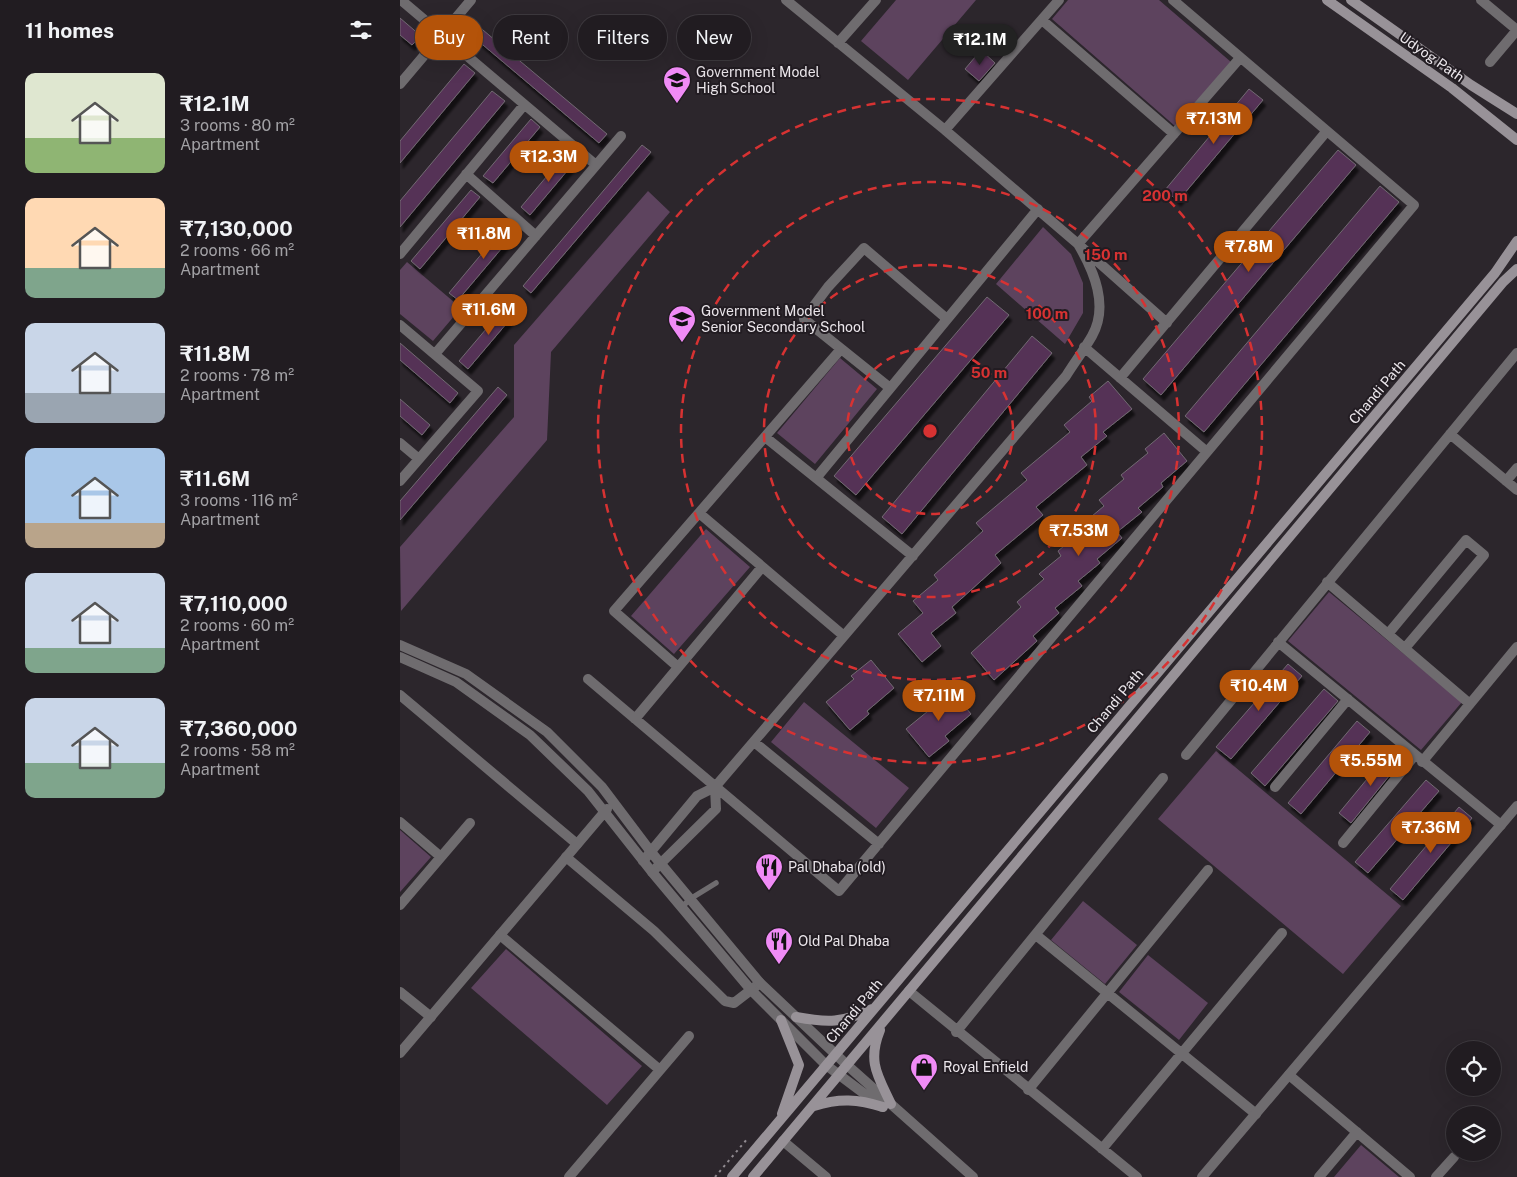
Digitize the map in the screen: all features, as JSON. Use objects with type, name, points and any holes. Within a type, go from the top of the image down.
[{"type":"main road","name":"Udyog Path","points":[[1327,0],[1452,88],[1517,140]]},
{"type":"main road","name":"Udyog Path","points":[[1351,0],[1471,85],[1517,114]]},
{"type":"main road","name":"Chandi Path","points":[[732,1177],[1495,273],[1517,241]]},
{"type":"main road","name":"Chandi Path","points":[[753,1177],[1490,297],[1517,269]]},
{"type":"main road","points":[[796,1017],[836,1022],[853,1018],[875,1007]]},
{"type":"main road","points":[[780,1120],[799,1065],[781,1020]]},
{"type":"main road","points":[[813,1106],[829,1101],[851,1099],[887,1106],[873,1061],[874,1046],[883,1022]]},
{"type":"street","points":[[401,0],[418,15]]},
{"type":"street","points":[[458,15],[471,0]]},
{"type":"street","points":[[786,0],[945,130],[1167,323]]},
{"type":"street","points":[[838,43],[876,0]]},
{"type":"street","points":[[945,130],[1059,0]]},
{"type":"street","points":[[588,679],[839,891],[1414,205],[1173,0]]},
{"type":"street","points":[[1482,0],[1517,30],[1490,62]]},
{"type":"street","points":[[1042,20],[1174,134]]},
{"type":"street","points":[[1078,244],[1240,58]]},
{"type":"street","points":[[400,84],[420,60]]},
{"type":"street","points":[[470,60],[596,165]]},
{"type":"street","points":[[400,254],[524,105]]},
{"type":"street","points":[[1120,378],[1326,132]]},
{"type":"street","points":[[435,354],[621,136]]},
{"type":"street","points":[[466,174],[536,236]]},
{"type":"street","points":[[817,477],[1038,209]]},
{"type":"street","points":[[643,861],[697,796],[716,787],[1066,376],[1093,335],[1099,300],[1090,264],[1078,244]]},
{"type":"street","points":[[890,388],[804,319],[828,288],[864,248],[947,319]]},
{"type":"street","points":[[400,325],[478,391],[400,481]]},
{"type":"street","points":[[1084,347],[1207,452]]},
{"type":"street","points":[[678,667],[614,611],[841,349]]},
{"type":"street","points":[[1186,755],[1517,353]]},
{"type":"street","points":[[1450,434],[1517,490]]},
{"type":"street","points":[[765,437],[913,556]]},
{"type":"street","points":[[400,443],[419,459]]},
{"type":"street","points":[[1506,481],[1517,468]]},
{"type":"street","points":[[699,513],[844,636]]},
{"type":"street","points":[[1388,634],[1466,540],[1484,555],[1406,648]]},
{"type":"street","points":[[635,719],[762,567]]},
{"type":"street","points":[[1327,582],[1470,704]]},
{"type":"street","points":[[1278,642],[1501,825]]},
{"type":"street","points":[[400,645],[466,674],[546,732],[602,787],[651,852],[760,983],[836,1054],[887,1106]]},
{"type":"street","points":[[1343,843],[1470,704],[1517,647]]},
{"type":"street","points":[[400,657],[456,682],[530,735],[588,791],[652,872],[751,990],[826,1065],[887,1106],[973,1177]]},
{"type":"street","points":[[400,695],[577,844]]},
{"type":"street","points":[[1275,788],[1348,699]]},
{"type":"street","points":[[754,742],[879,844]]},
{"type":"street","points":[[956,1032],[1163,778]]},
{"type":"street","points":[[652,872],[716,808],[716,787]]},
{"type":"street","points":[[400,1053],[613,802]]},
{"type":"street","points":[[1202,1177],[1517,806]]},
{"type":"street","points":[[400,822],[441,857]]},
{"type":"street","points":[[400,905],[470,823]]},
{"type":"street","points":[[566,857],[640,919],[725,1001],[734,1003],[760,983]]},
{"type":"street","points":[[1028,1090],[1208,870]]},
{"type":"street","points":[[1102,1149],[1282,933]]},
{"type":"street","points":[[500,935],[660,1070]]},
{"type":"street","points":[[1036,935],[1256,1114]]},
{"type":"street","points":[[909,991],[956,1032],[1137,1177]]},
{"type":"street","points":[[400,992],[431,1017]]},
{"type":"street","points":[[569,1177],[689,1036]]},
{"type":"street","points":[[1289,1075],[1410,1177]]},
{"type":"street","points":[[1319,1177],[1357,1132]]},
{"type":"street","points":[[784,1141],[826,1177]]},
{"type":"street","points":[[1436,1177],[1450,1161]]},
{"type":"lane","points":[[682,907],[690,899],[716,883]]},
{"type":"path","points":[[715,1177],[748,1138]]},
{"type":"shaded area","points":[[896,0],[976,0],[908,80],[861,41]]},
{"type":"shaded area","points":[[1068,0],[1159,0],[1231,62],[1175,126],[1052,19]]},
{"type":"shaded area","points":[[648,191],[670,212],[551,352],[547,440],[401,611],[400,547],[514,417],[514,345]]},
{"type":"shaded area","points":[[1043,227],[1071,254],[1083,283],[1083,313],[1065,344],[996,284]]},
{"type":"shaded area","points":[[407,262],[461,308],[433,341],[400,314],[400,270]]},
{"type":"shaded area","points":[[840,358],[877,389],[815,464],[777,433]]},
{"type":"shaded area","points":[[706,529],[750,567],[674,654],[631,616]]},
{"type":"shaded area","points":[[1329,592],[1462,702],[1421,750],[1288,641]]},
{"type":"shaded area","points":[[804,702],[909,788],[876,828],[771,742]]},
{"type":"shaded area","points":[[1216,751],[1401,906],[1343,974],[1158,819]]},
{"type":"shaded area","points":[[400,830],[431,857],[400,892]]},
{"type":"shaded area","points":[[1083,901],[1137,945],[1105,984],[1051,940]]},
{"type":"shaded area","points":[[506,949],[642,1066],[607,1105],[471,988]]},
{"type":"shaded area","points":[[1148,955],[1208,1003],[1179,1040],[1119,992]]},
{"type":"shaded area","points":[[1361,1145],[1399,1177],[1334,1177]]},
{"type":"building","points":[[400,18],[415,31],[415,42],[412,45],[400,35]]},
{"type":"building","points":[[483,30],[493,38],[493,53],[483,45]]},
{"type":"building","points":[[981,50],[995,63],[979,81],[965,69]]},
{"type":"building","points":[[501,60],[519,60],[607,134],[599,143]]},
{"type":"building","points":[[464,64],[475,73],[400,163],[400,141]]},
{"type":"building","points":[[1249,89],[1263,100],[1178,201],[1165,190]]},
{"type":"building","points":[[492,91],[505,101],[400,227],[400,201]]},
{"type":"building","points":[[531,119],[540,127],[493,183],[483,176]]},
{"type":"building","points":[[642,145],[651,152],[531,293],[523,286]]},
{"type":"building","points":[[1338,150],[1356,165],[1161,395],[1143,379]]},
{"type":"building","points":[[568,151],[578,158],[530,215],[521,207]]},
{"type":"building","points":[[1380,186],[1399,202],[1204,432],[1185,416]]},
{"type":"building","points":[[471,190],[480,197],[420,269],[411,261]]},
{"type":"building","points":[[509,221],[518,229],[458,300],[449,293]]},
{"type":"building","points":[[987,297],[1009,315],[856,495],[834,476]]},
{"type":"building","points":[[509,302],[518,310],[468,369],[459,361]]},
{"type":"building","points":[[1032,336],[1052,353],[902,534],[882,517]]},
{"type":"building","points":[[400,343],[458,393],[450,403],[400,360]]},
{"type":"building","points":[[1108,381],[1132,409],[1103,432],[1107,436],[1081,457],[1087,465],[1036,507],[1043,515],[995,555],[1001,563],[952,607],[956,613],[931,633],[941,646],[922,662],[898,634],[923,613],[913,601],[938,580],[934,575],[983,531],[976,523],[1027,480],[1021,473],[1070,432],[1064,425],[1092,401],[1089,397]]},
{"type":"building","points":[[498,387],[507,395],[400,520],[400,501]]},
{"type":"building","points":[[400,399],[430,425],[422,435],[400,416]]},
{"type":"building","points":[[1164,433],[1187,461],[1161,483],[1163,487],[1138,508],[1142,512],[1117,532],[1122,538],[1097,559],[1100,563],[1078,581],[1082,586],[1055,608],[1059,613],[1033,636],[1037,641],[994,680],[971,653],[1021,607],[1017,602],[1044,579],[1039,574],[1061,556],[1058,551],[1082,531],[1079,527],[1104,506],[1099,500],[1124,479],[1121,475],[1148,453],[1145,449]]},
{"type":"building","points":[[871,660],[894,688],[867,711],[869,714],[850,730],[826,702],[854,679],[851,676]]},
{"type":"building","points":[[1288,664],[1302,676],[1231,759],[1216,747]]},
{"type":"building","points":[[948,686],[971,714],[945,736],[949,741],[929,757],[906,729],[933,707],[929,702]]},
{"type":"building","points":[[1324,689],[1338,701],[1265,786],[1251,773]]},
{"type":"building","points":[[1357,721],[1370,732],[1301,814],[1288,803]]},
{"type":"building","points":[[1391,750],[1402,760],[1351,823],[1339,813]]},
{"type":"building","points":[[1426,780],[1439,791],[1368,873],[1355,862]]},
{"type":"building","points":[[1459,807],[1472,818],[1403,900],[1390,889]]},
{"type":"place","name":"Government Model High School","points":[[677,104]]},
{"type":"place","name":"Government Model Senior Secondary School","points":[[682,343]]},
{"type":"place","name":"Pal Dhaba (old)","points":[[769,891]]},
{"type":"place","name":"Old Pal Dhaba","points":[[779,965]]},
{"type":"place","name":"Royal Enfield","points":[[924,1091]]}]
